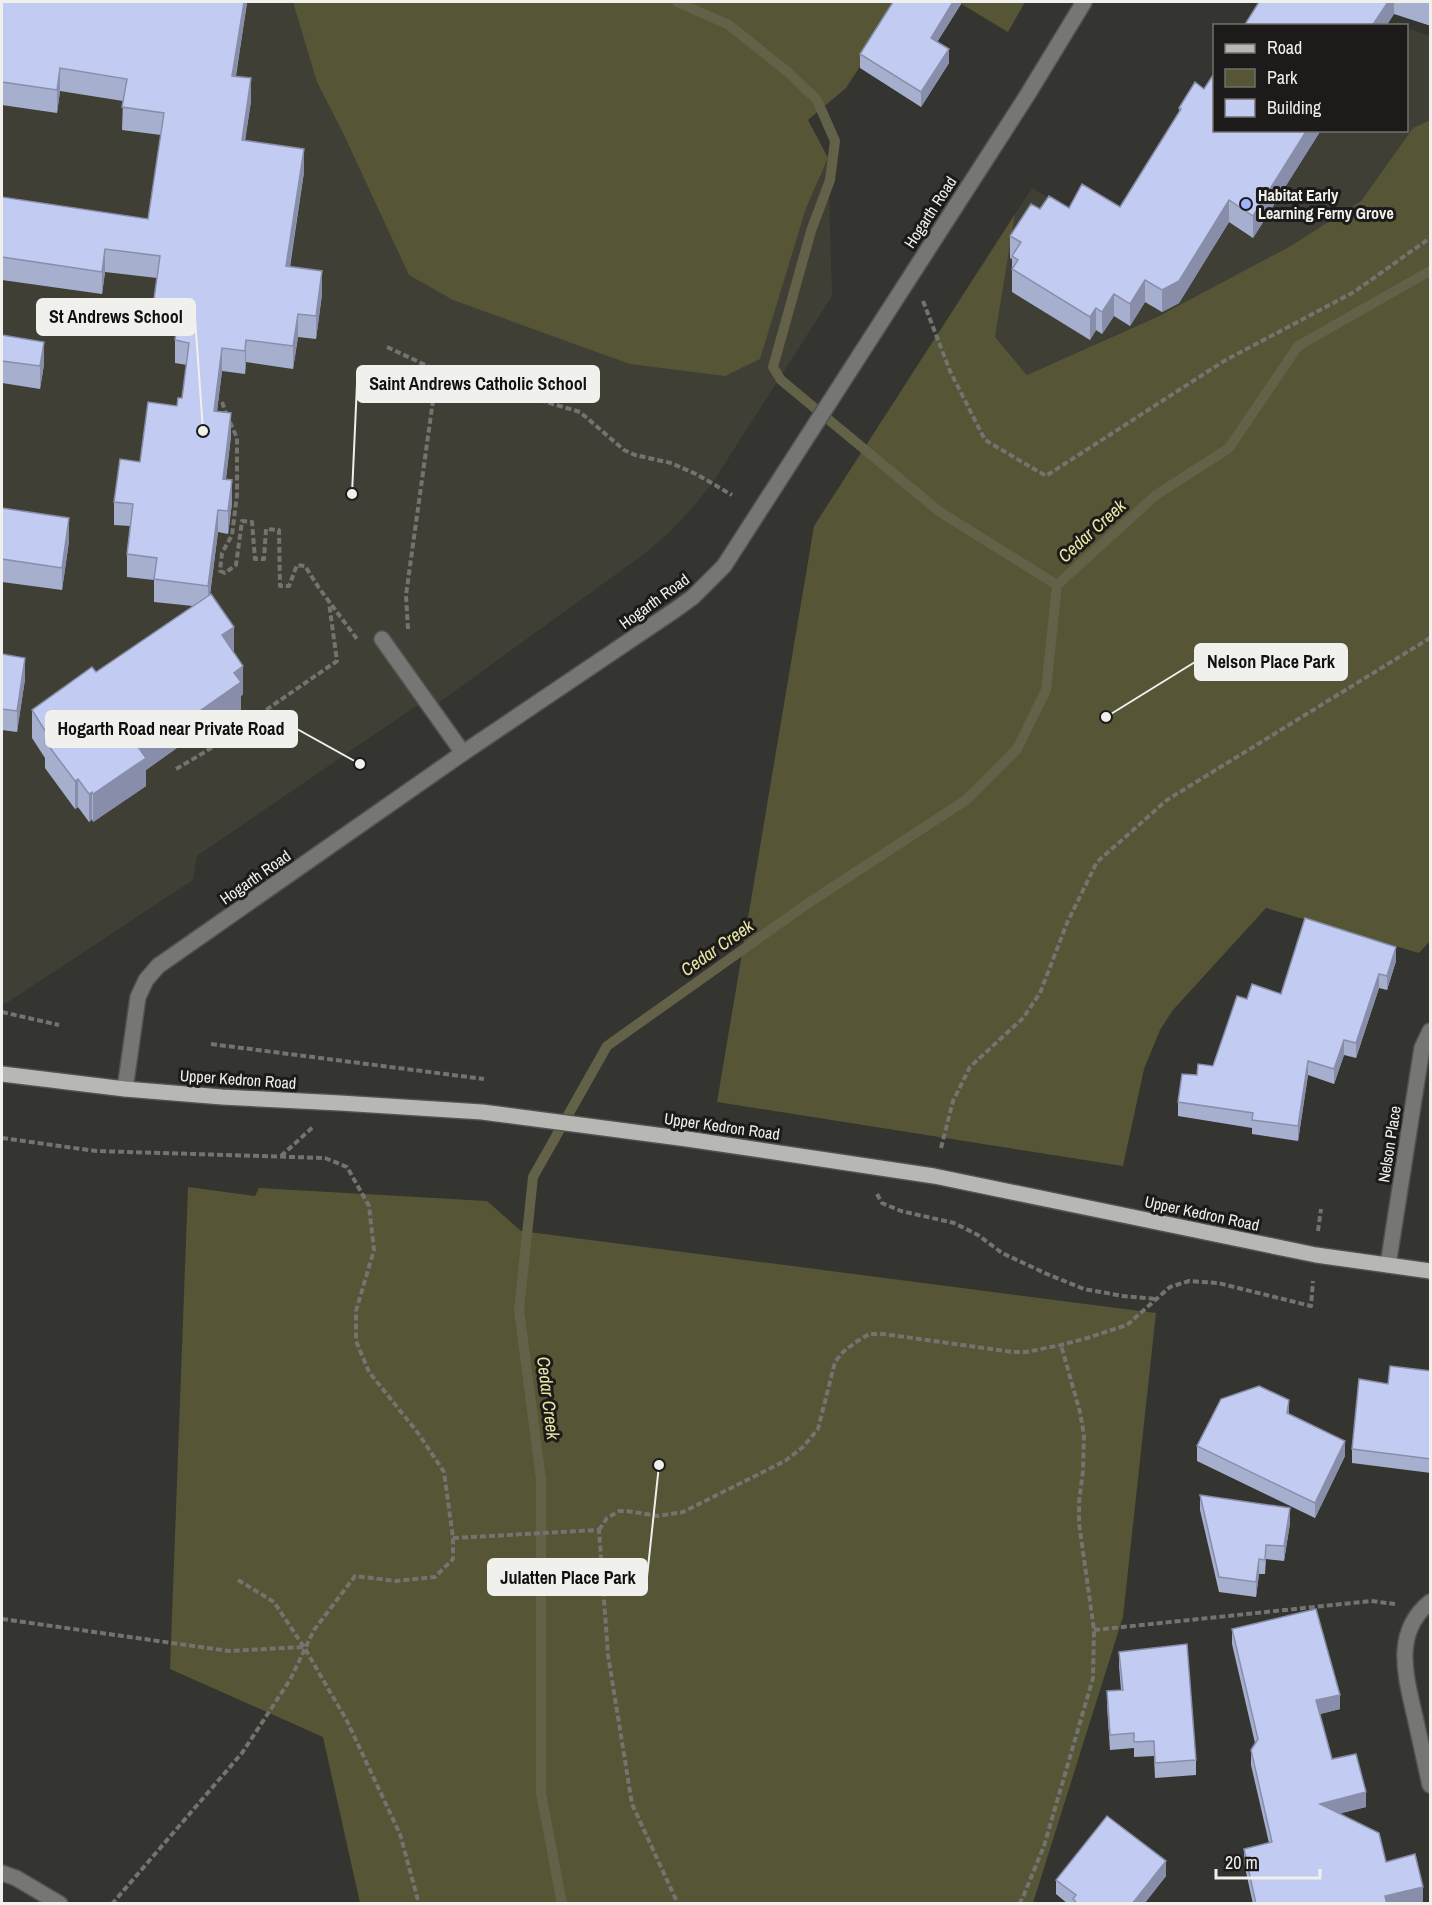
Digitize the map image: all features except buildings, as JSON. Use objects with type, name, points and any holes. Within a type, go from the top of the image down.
[{"type":"main road","name":"Upper Kedron Road","points":[[2,1074],[125,1089],[222,1097],[482,1112],[687,1139],[934,1176],[1316,1255],[1431,1270]]},
{"type":"street","name":"Hogarth Road","points":[[125,1089],[138,997],[146,980],[158,966],[463,753],[693,597],[724,566],[1028,94],[1084,2]]},
{"type":"street","points":[[381,639],[463,753]]},
{"type":"street","name":"Nelson Place","points":[[1388,1265],[1422,1048],[1431,1031]]},
{"type":"street","points":[[1427,1605],[1412,1625],[1405,1644],[1404,1669],[1431,1785]]},
{"type":"street","points":[[2,1873],[16,1878],[60,1904]]},
{"type":"path","points":[[912,273],[950,371],[985,440],[1046,476],[1224,361],[1354,292],[1431,238]]},
{"type":"path","points":[[387,347],[419,363],[580,412],[624,450],[635,455],[671,463],[696,474],[732,495]]},
{"type":"path","points":[[409,634],[405,595],[434,393],[429,374],[419,363]]},
{"type":"path","points":[[222,402],[237,438],[237,495],[232,535],[222,553],[220,572],[225,573],[236,565],[242,521],[252,522],[255,559],[264,559],[266,528],[279,530],[280,586],[289,586],[297,565],[305,566],[363,649]]},
{"type":"path","points":[[176,769],[205,752],[337,661],[329,602]]},
{"type":"path","points":[[941,1148],[953,1101],[970,1066],[1023,1018],[1040,993],[1066,923],[1097,862],[1167,800],[1431,638]]},
{"type":"path","points":[[2,1012],[59,1025]]},
{"type":"path","points":[[211,1044],[484,1078]]},
{"type":"path","points":[[280,1157],[340,1103]]},
{"type":"path","points":[[2,1138],[96,1151],[325,1158],[347,1167],[369,1206],[374,1250],[356,1311],[356,1341],[369,1372],[418,1433],[444,1472],[453,1538],[453,1559],[435,1577],[396,1581],[356,1576],[314,1630],[290,1680],[242,1753],[112,1904]]},
{"type":"path","points":[[862,1165],[882,1203],[901,1211],[954,1223],[978,1235],[1002,1253],[1084,1289],[1156,1299]]},
{"type":"path","points":[[678,1904],[632,1804],[608,1655],[599,1530],[607,1518],[618,1511],[658,1516],[683,1512],[785,1461],[803,1447],[818,1430],[835,1362],[843,1352],[869,1334],[1026,1352],[1088,1338],[1127,1325],[1170,1287],[1189,1281],[1218,1284],[1311,1306],[1321,1209]]},
{"type":"path","points":[[1019,1904],[1044,1846],[1093,1678],[1094,1630],[1079,1523],[1084,1435],[1080,1412],[1061,1345]]},
{"type":"path","points":[[453,1538],[599,1530]]},
{"type":"path","points":[[238,1580],[274,1602],[304,1647],[347,1721],[400,1834],[419,1904]]},
{"type":"path","points":[[1094,1630],[1371,1600],[1427,1605]]},
{"type":"path","points":[[2,1619],[229,1651],[304,1647]]},
{"type":"shaded area","points":[[2,2],[594,2],[808,120],[828,158],[832,296],[713,482],[670,532],[644,554],[426,712],[419,704],[197,856],[193,880],[5,1004],[2,1004]]},
{"type":"shaded area","name":"Habitat Early Learning Ferny Grove","points":[[1408,28],[1430,36],[1430,120],[1413,128],[1361,201],[1289,247],[1193,300],[1027,375],[995,337],[1015,214],[1032,188],[1097,227],[1213,131],[1408,132]]},
{"type":"green space","points":[[293,2],[902,2],[846,88],[808,120],[828,158],[806,208],[760,359],[725,376],[630,364],[453,300],[409,275],[317,82]]},
{"type":"green space","points":[[958,2],[1025,2],[1008,32]]},
{"type":"green space","points":[[1430,120],[1430,941],[1419,953],[1266,908],[1173,1010],[1160,1030],[1144,1069],[1123,1166],[717,1102],[814,526],[1015,214],[995,337],[1027,375],[1161,315],[1289,247],[1361,201],[1413,128]]},
{"type":"green space","points":[[188,1187],[255,1196],[259,1188],[487,1201],[521,1231],[1156,1313],[1123,1617],[1033,1903],[360,1903],[323,1737],[170,1669]]},
{"type":"waterway","points":[[677,2],[729,25],[789,73],[817,100],[835,141],[830,180],[811,231],[773,367],[781,380],[940,512],[1057,585]]},
{"type":"waterway","name":"Cedar Creek","points":[[562,1904],[541,1793],[541,1479],[519,1310],[533,1177],[607,1046],[807,904],[966,800],[1017,749],[1046,690],[1057,585],[1156,495],[1229,448],[1298,346],[1430,271]]},
{"type":"place","name":"Habitat Early Learning Ferny Grove","points":[[1246,204]]},
{"type":"place","name":"St Andrews School","points":[[203,431]]},
{"type":"place","name":"Saint Andrews Catholic School","points":[[352,494]]},
{"type":"place","name":"Nelson Place Park","points":[[1106,717]]},
{"type":"place","name":"Hogarth Road near Private Road","points":[[360,764]]},
{"type":"place","name":"Julatten Place Park","points":[[659,1465]]}]
